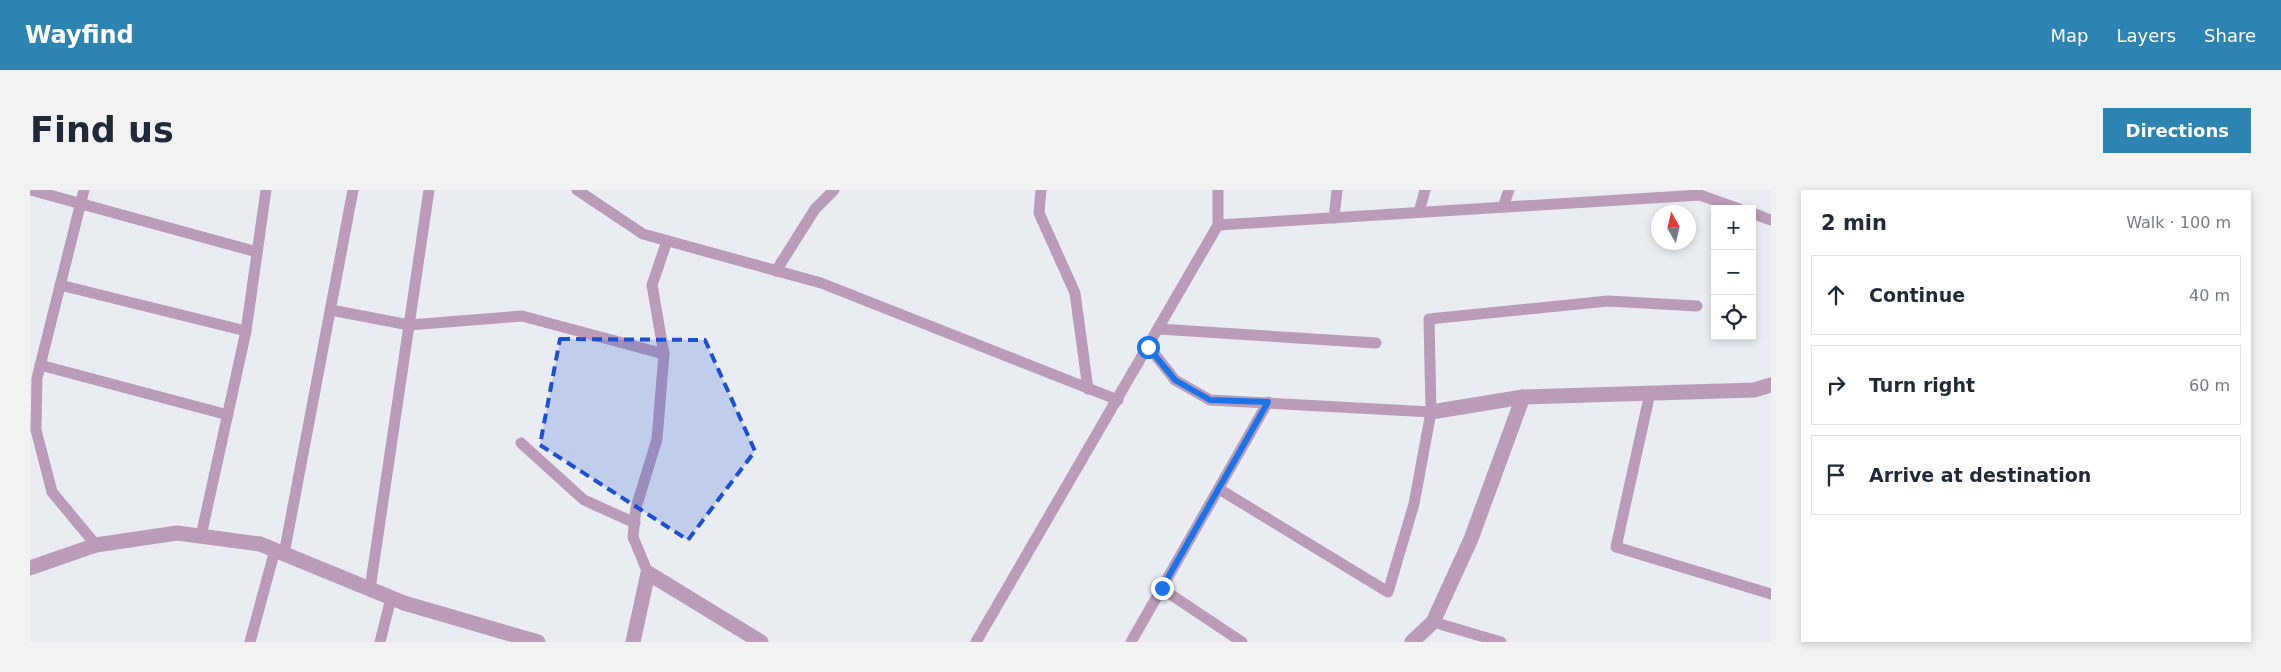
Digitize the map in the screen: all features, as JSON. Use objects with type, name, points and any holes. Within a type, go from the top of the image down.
[{"type":"street","points":[[1431,412],[1524,397],[1754,390],[1771,385]]},
{"type":"street","points":[[1412,642],[1433,622],[1471,539],[1524,397]]},
{"type":"street","points":[[30,568],[96,545],[177,533],[260,544],[391,598],[538,642]]},
{"type":"street","points":[[633,642],[648,573],[761,642]]},
{"type":"lane","points":[[31,190],[257,252]]},
{"type":"lane","points":[[84,190],[37,378],[33,427],[52,492],[96,545]]},
{"type":"lane","points":[[201,536],[246,331],[266,190]]},
{"type":"lane","points":[[250,642],[280,552],[331,310],[353,190]]},
{"type":"lane","points":[[370,589],[429,190]]},
{"type":"lane","points":[[576,190],[643,234],[820,283],[1118,400]]},
{"type":"lane","points":[[776,271],[815,209],[834,190]]},
{"type":"lane","points":[[1041,190],[1038,213],[1075,293],[1088,389]]},
{"type":"lane","points":[[976,642],[1218,225],[1218,190]]},
{"type":"lane","points":[[1334,218],[1337,190]]},
{"type":"lane","points":[[1419,212],[1425,190]]},
{"type":"lane","points":[[1503,207],[1509,190]]},
{"type":"lane","points":[[1218,225],[1503,207],[1604,195],[1715,195],[1732,205]]},
{"type":"lane","points":[[1756,214],[1771,220]]},
{"type":"lane","points":[[648,573],[634,537],[634,522],[636,508],[657,439],[664,354],[652,285],[667,241]]},
{"type":"lane","points":[[60,285],[246,331]]},
{"type":"lane","points":[[1219,489],[1388,592],[1414,504],[1431,412],[1429,319],[1608,300],[1697,306]]},
{"type":"lane","points":[[331,310],[408,325],[522,316],[664,354]]},
{"type":"lane","points":[[1159,329],[1376,343]]},
{"type":"lane","points":[[1148,347],[1175,380],[1210,400],[1431,412]]},
{"type":"lane","points":[[40,365],[228,415]]},
{"type":"lane","points":[[1650,393],[1616,546],[1771,594]]},
{"type":"lane","points":[[1131,642],[1268,402]]},
{"type":"lane","points":[[521,443],[584,500],[634,522]]},
{"type":"lane","points":[[1162,588],[1242,642]]},
{"type":"lane","points":[[380,642],[391,598]]},
{"type":"lane","points":[[1433,622],[1501,642]]},
{"type":"highlighted area","points":[[560,339],[705,340],[755,451],[688,540],[540,445]]},
{"type":"route","points":[[1148,347],[1175,380],[1210,400],[1268,402],[1162,588]]}]
